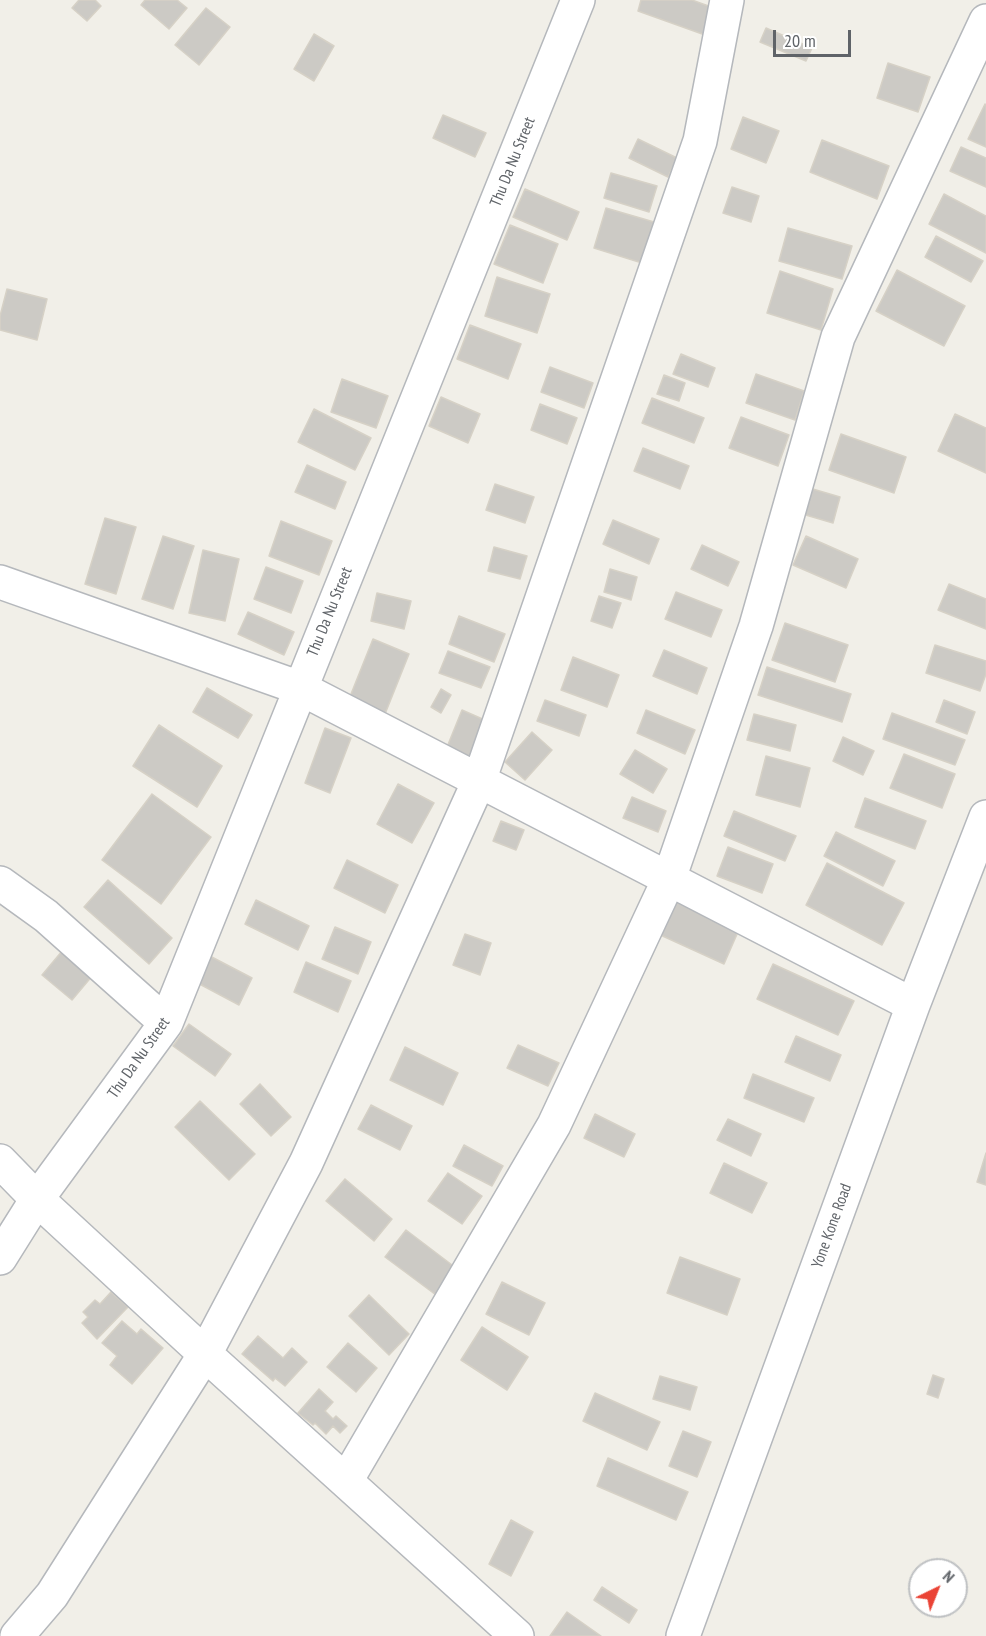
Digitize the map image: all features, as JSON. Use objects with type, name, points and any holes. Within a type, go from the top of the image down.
[{"type":"street","name":"Thu Da Nu Street","points":[[0,1258],[37,1199],[166,1023],[578,0]]},
{"type":"street","points":[[17,1636],[52,1595],[205,1354],[306,1163],[479,781],[700,141],[727,0]]},
{"type":"street","points":[[346,1481],[554,1125],[669,879],[756,626],[838,337],[986,21]]},
{"type":"street","points":[[0,582],[300,688],[913,1005]]},
{"type":"street","name":"Yone Kone Road","points":[[683,1636],[913,1005],[986,817]]},
{"type":"street","points":[[0,883],[46,916],[166,1023]]},
{"type":"street","points":[[0,1161],[37,1199],[205,1354],[517,1636]]},
{"type":"building","points":[[79,0],[95,0],[101,6],[87,21],[72,8]]},
{"type":"building","points":[[145,0],[177,0],[187,8],[169,29],[141,5]]},
{"type":"building","points":[[641,0],[692,0],[714,8],[705,35],[638,11]]},
{"type":"building","points":[[206,8],[230,27],[199,65],[175,45]]},
{"type":"building","points":[[766,28],[812,48],[806,61],[760,42]]},
{"type":"building","points":[[314,34],[334,46],[314,81],[294,69]]},
{"type":"building","points":[[888,63],[930,77],[918,112],[877,98]]},
{"type":"building","points":[[986,105],[986,147],[968,139]]},
{"type":"building","points":[[443,115],[486,133],[475,157],[433,138]]},
{"type":"building","points":[[743,117],[779,131],[766,163],[731,149]]},
{"type":"building","points":[[638,139],[677,158],[668,177],[629,158]]},
{"type":"building","points":[[822,140],[889,166],[877,199],[810,172]]},
{"type":"building","points":[[961,147],[986,158],[986,187],[950,171]]},
{"type":"building","points":[[611,173],[657,186],[649,212],[604,198]]},
{"type":"building","points":[[732,187],[759,196],[751,222],[723,213]]},
{"type":"building","points":[[525,189],[579,212],[567,240],[513,217]]},
{"type":"building","points":[[944,194],[986,216],[986,253],[929,224]]},
{"type":"building","points":[[606,208],[654,222],[642,263],[594,248]]},
{"type":"building","points":[[510,225],[558,244],[543,283],[494,264]]},
{"type":"building","points":[[788,228],[852,246],[842,279],[779,261]]},
{"type":"building","points":[[936,236],[983,261],[971,282],[925,257]]},
{"type":"building","points":[[897,270],[965,306],[944,346],[876,311]]},
{"type":"building","points":[[780,271],[833,289],[821,330],[767,313]]},
{"type":"building","points":[[497,277],[550,294],[537,333],[485,316]]},
{"type":"building","points":[[7,289],[47,299],[37,340],[0,330],[0,316]]},
{"type":"building","points":[[470,325],[521,344],[508,379],[457,359]]},
{"type":"building","points":[[681,354],[715,368],[708,387],[673,374]]},
{"type":"building","points":[[550,367],[593,383],[584,408],[541,392]]},
{"type":"building","points":[[756,374],[804,391],[795,420],[746,403]]},
{"type":"building","points":[[664,375],[685,383],[679,401],[657,394]]},
{"type":"building","points":[[342,379],[388,396],[376,428],[331,412]]},
{"type":"building","points":[[441,397],[480,414],[468,443],[429,426]]},
{"type":"building","points":[[652,398],[704,418],[694,443],[642,423]]},
{"type":"building","points":[[540,404],[577,418],[567,444],[531,430]]},
{"type":"building","points":[[314,409],[371,438],[355,470],[298,442]]},
{"type":"building","points":[[955,414],[986,428],[986,473],[938,451]]},
{"type":"building","points":[[741,417],[789,435],[778,466],[729,448]]},
{"type":"building","points":[[841,434],[906,457],[894,493],[829,470]]},
{"type":"building","points":[[643,448],[689,466],[680,489],[634,471]]},
{"type":"building","points":[[307,465],[346,482],[335,509],[295,492]]},
{"type":"building","points":[[495,484],[534,497],[525,523],[486,510]]},
{"type":"building","points":[[806,487],[840,497],[833,523],[799,513]]},
{"type":"building","points":[[105,518],[136,527],[116,594],[85,584]]},
{"type":"building","points":[[613,520],[659,539],[649,564],[603,544]]},
{"type":"building","points":[[281,521],[332,541],[319,575],[269,556]]},
{"type":"building","points":[[163,536],[194,546],[173,609],[142,599]]},
{"type":"building","points":[[806,536],[858,559],[846,588],[793,565]]},
{"type":"building","points":[[702,545],[739,562],[728,586],[691,569]]},
{"type":"building","points":[[494,547],[527,556],[520,579],[488,571]]},
{"type":"building","points":[[203,550],[239,559],[225,621],[189,613]]},
{"type":"building","points":[[266,567],[303,581],[291,613],[254,599]]},
{"type":"building","points":[[610,569],[637,577],[631,600],[604,592]]},
{"type":"building","points":[[949,584],[986,599],[986,629],[938,610]]},
{"type":"building","points":[[676,592],[722,610],[711,637],[665,619]]},
{"type":"building","points":[[377,593],[411,601],[404,629],[371,621]]},
{"type":"building","points":[[599,596],[621,603],[612,628],[591,621]]},
{"type":"building","points":[[248,612],[294,632],[284,655],[238,634]]},
{"type":"building","points":[[459,616],[505,634],[494,662],[449,644]]},
{"type":"building","points":[[785,623],[848,645],[835,682],[772,660]]},
{"type":"building","points":[[373,639],[409,654],[385,714],[349,699]]},
{"type":"building","points":[[935,645],[986,661],[986,674],[980,691],[926,673]]},
{"type":"building","points":[[664,650],[707,668],[697,694],[653,676]]},
{"type":"building","points":[[448,651],[490,667],[481,688],[439,673]]},
{"type":"building","points":[[573,657],[619,675],[607,707],[561,690]]},
{"type":"building","points":[[767,667],[851,694],[842,722],[758,695]]},
{"type":"building","points":[[207,688],[252,715],[238,738],[193,712]]},
{"type":"building","points":[[441,689],[451,695],[441,713],[431,707]]},
{"type":"building","points":[[545,700],[586,715],[579,736],[537,721]]},
{"type":"building","points":[[944,700],[975,712],[967,734],[936,722]]},
{"type":"building","points":[[462,710],[487,721],[471,758],[447,747]]},
{"type":"building","points":[[646,710],[695,730],[685,754],[637,733]]},
{"type":"building","points":[[892,713],[965,740],[955,765],[883,739]]},
{"type":"building","points":[[754,714],[796,725],[790,751],[747,740]]},
{"type":"building","points":[[159,725],[222,766],[197,807],[133,766]]},
{"type":"building","points":[[325,728],[351,738],[330,793],[305,783]]},
{"type":"building","points":[[532,732],[552,750],[525,780],[505,762]]},
{"type":"building","points":[[843,737],[874,751],[863,775],[833,761]]},
{"type":"building","points":[[635,750],[667,769],[653,793],[620,774]]},
{"type":"building","points":[[904,754],[955,774],[942,808],[890,788]]},
{"type":"building","points":[[766,756],[810,768],[800,807],[756,795]]},
{"type":"building","points":[[398,784],[434,803],[412,843],[377,824]]},
{"type":"building","points":[[152,794],[211,837],[161,904],[102,860]]},
{"type":"building","points":[[632,797],[666,811],[658,832],[623,818]]},
{"type":"building","points":[[865,798],[926,821],[915,849],[855,827]]},
{"type":"building","points":[[734,811],[796,836],[785,861],[724,836]]},
{"type":"building","points":[[501,821],[524,830],[516,850],[493,841]]},
{"type":"building","points":[[836,832],[895,861],[883,886],[824,856]]},
{"type":"building","points":[[728,847],[773,864],[762,893],[717,876]]},
{"type":"building","points":[[347,860],[398,885],[385,913],[334,888]]},
{"type":"building","points":[[827,863],[904,903],[882,945],[806,905]]},
{"type":"building","points":[[108,880],[172,938],[149,964],[84,907]]},
{"type":"building","points":[[673,895],[741,925],[724,964],[656,933]]},
{"type":"building","points":[[256,900],[309,926],[298,950],[245,924]]},
{"type":"building","points":[[335,927],[371,942],[358,974],[322,959]]},
{"type":"building","points":[[465,934],[491,943],[480,975],[453,965]]},
{"type":"building","points":[[68,944],[98,969],[72,1000],[42,975]]},
{"type":"building","points":[[206,954],[252,978],[239,1005],[192,980]]},
{"type":"building","points":[[306,962],[351,981],[338,1012],[294,992]]},
{"type":"building","points":[[773,964],[854,1001],[838,1035],[757,999]]},
{"type":"building","points":[[189,1024],[231,1054],[215,1076],[173,1046]]},
{"type":"building","points":[[796,1036],[841,1055],[830,1081],[785,1062]]},
{"type":"building","points":[[518,1045],[559,1063],[548,1086],[507,1068]]},
{"type":"building","points":[[405,1047],[458,1073],[443,1105],[390,1080]]},
{"type":"building","points":[[753,1074],[814,1098],[804,1122],[744,1098]]},
{"type":"building","points":[[260,1084],[291,1117],[271,1136],[240,1104]]},
{"type":"building","points":[[200,1101],[255,1154],[229,1180],[175,1127]]},
{"type":"building","points":[[371,1105],[412,1126],[400,1150],[358,1129]]},
{"type":"building","points":[[595,1114],[635,1134],[624,1157],[584,1138]]},
{"type":"building","points":[[728,1119],[761,1134],[751,1156],[717,1140]]},
{"type":"building","points":[[464,1145],[503,1166],[492,1186],[453,1166]]},
{"type":"building","points":[[986,1153],[986,1185],[977,1182]]},
{"type":"building","points":[[724,1163],[767,1183],[752,1213],[710,1193]]},
{"type":"building","points":[[448,1173],[482,1196],[462,1224],[428,1201]]},
{"type":"building","points":[[345,1179],[392,1219],[374,1241],[326,1201]]},
{"type":"building","points":[[406,1230],[456,1268],[436,1295],[385,1257]]},
{"type":"building","points":[[680,1257],[740,1279],[727,1315],[667,1293]]},
{"type":"building","points":[[502,1282],[545,1303],[529,1335],[486,1314]]},
{"type":"building","points":[[111,1292],[128,1307],[97,1339],[82,1323],[88,1317],[83,1312],[95,1300],[100,1304]]},
{"type":"building","points":[[369,1295],[409,1334],[389,1355],[349,1316]]},
{"type":"building","points":[[122,1321],[137,1334],[141,1329],[163,1348],[132,1384],[110,1365],[117,1356],[102,1343]]},
{"type":"building","points":[[482,1327],[528,1357],[507,1390],[461,1360]]},
{"type":"building","points":[[258,1336],[283,1358],[292,1348],[307,1362],[285,1386],[275,1378],[273,1381],[242,1354]]},
{"type":"building","points":[[348,1343],[377,1368],[356,1392],[327,1367]]},
{"type":"building","points":[[933,1375],[944,1379],[938,1398],[927,1394]]},
{"type":"building","points":[[660,1376],[697,1387],[690,1410],[653,1399]]},
{"type":"building","points":[[319,1389],[333,1402],[325,1411],[333,1419],[336,1416],[347,1426],[340,1433],[333,1426],[326,1434],[315,1423],[313,1425],[298,1413]]},
{"type":"building","points":[[595,1393],[660,1422],[647,1450],[583,1421]]},
{"type":"building","points":[[683,1431],[711,1442],[697,1477],[669,1466]]},
{"type":"building","points":[[608,1458],[688,1492],[676,1520],[597,1486]]},
{"type":"building","points":[[511,1520],[533,1532],[511,1576],[489,1564]]},
{"type":"building","points":[[602,1587],[637,1610],[629,1623],[594,1600]]},
{"type":"building","points":[[567,1612],[601,1636],[550,1636]]}]
